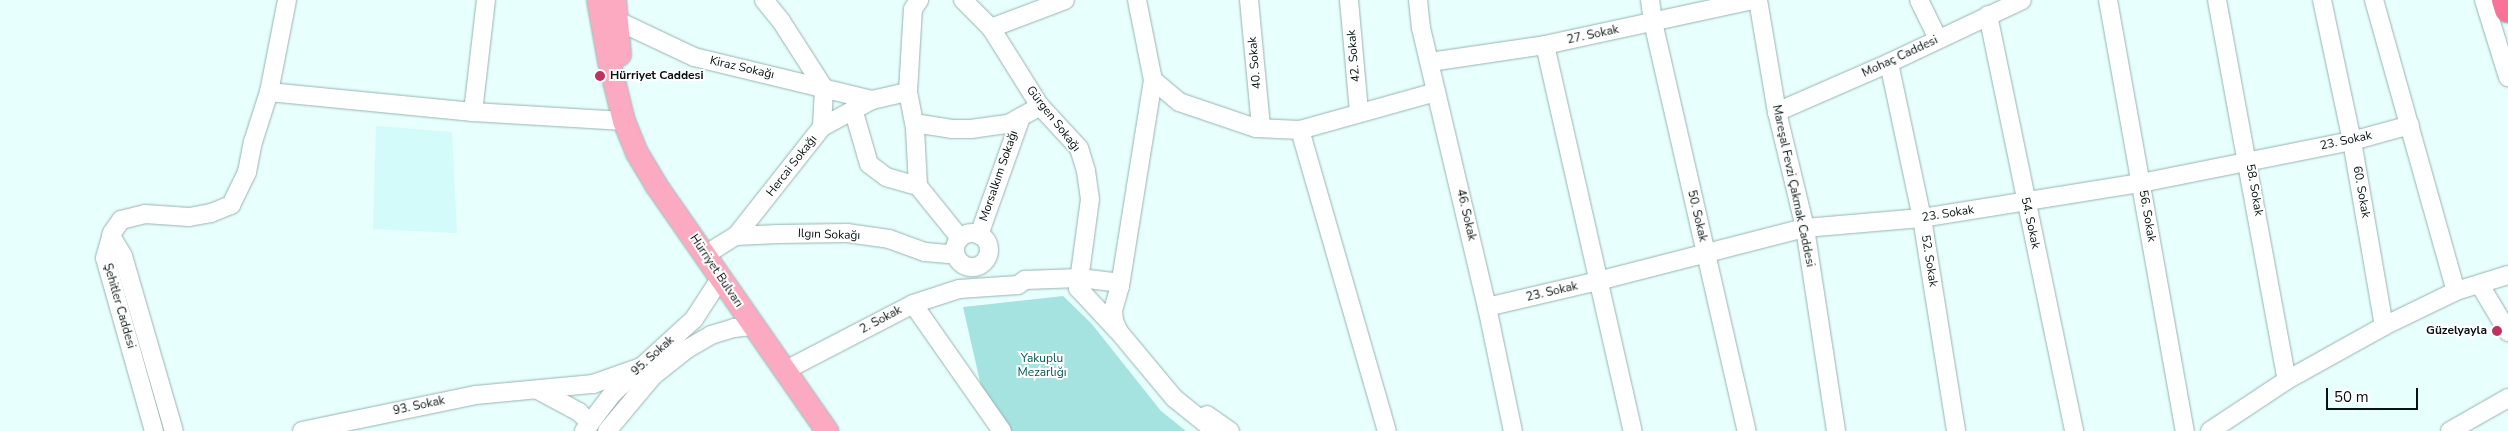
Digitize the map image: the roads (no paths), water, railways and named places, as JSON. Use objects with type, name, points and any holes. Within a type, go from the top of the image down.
[{"type":"highway","points":[[2505,0],[2508,10]]},
{"type":"main road","points":[[598,0],[601,6],[617,10]]},
{"type":"main road","name":"Hürriyet Bulvarı","points":[[598,0],[609,61],[622,112],[637,153],[656,185],[720,279],[827,431]]},
{"type":"main road","name":"Hürriyet Bulvarı","points":[[617,10],[622,112]]},
{"type":"street","points":[[111,236],[121,220],[145,214],[189,217],[211,213],[231,205],[247,172],[253,142],[269,92],[287,0]]},
{"type":"street","points":[[473,112],[486,0]]},
{"type":"street","points":[[764,0],[781,21],[824,88]]},
{"type":"street","points":[[919,0],[914,9],[908,92],[914,123],[918,186],[960,251],[979,265],[986,258],[986,243],[979,235],[969,234],[960,251],[959,289]]},
{"type":"street","name":"Gürgen Sokağı","points":[[963,0],[990,28],[1040,106],[1078,148],[1086,171],[1090,199],[1079,283]]},
{"type":"street","points":[[990,28],[1065,0]]},
{"type":"street","points":[[1119,332],[1114,321],[1113,311],[1120,286],[1153,80],[1137,0]]},
{"type":"street","name":"40. Sokak","points":[[1249,0],[1261,126]]},
{"type":"street","name":"42. Sokak","points":[[1350,0],[1359,113]]},
{"type":"street","name":"46. Sokak","points":[[1418,0],[1421,28],[1487,307],[1513,431]]},
{"type":"street","name":"50. Sokak","points":[[1650,0],[1653,22],[1747,431]]},
{"type":"street","name":"27. Sokak","points":[[1430,62],[1545,45],[1754,0]]},
{"type":"street","name":"Mareşal Fevzi Çakmak Caddesi","points":[[1758,0],[1777,112],[1805,228],[1836,431]]},
{"type":"street","points":[[1919,0],[1938,40]]},
{"type":"street","name":"Mohaç Caddesi","points":[[1777,112],[1889,63],[2022,0]]},
{"type":"street","name":"56. Sokak","points":[[2108,0],[2185,431]]},
{"type":"street","name":"58. Sokak","points":[[2217,0],[2288,380]]},
{"type":"street","name":"60. Sokak","points":[[2322,0],[2352,141],[2384,326]]},
{"type":"street","points":[[2374,0],[2456,291]]},
{"type":"street","points":[[2484,0],[2508,76]]},
{"type":"street","name":"Kiraz Sokağı","points":[[617,10],[694,57],[872,100]]},
{"type":"street","name":"54. Sokak","points":[[1988,15],[2074,431]]},
{"type":"street","points":[[1545,45],[1634,431]]},
{"type":"street","name":"52. Sokak","points":[[1889,63],[1922,218],[1956,431]]},
{"type":"street","points":[[1153,80],[1179,102],[1256,128],[1261,126],[1300,130],[1436,92]]},
{"type":"street","name":"Hercai Sokağı","points":[[736,236],[822,127],[824,88]]},
{"type":"street","points":[[269,92],[473,112],[622,112]]},
{"type":"street","points":[[822,127],[872,100],[908,92]]},
{"type":"street","points":[[1147,123],[1161,103],[1179,102]]},
{"type":"street","points":[[914,123],[952,129],[971,129],[1008,124],[1040,106]]},
{"type":"street","points":[[853,109],[869,164],[886,177],[918,186]]},
{"type":"street","name":"Morsalkım Sokağı","points":[[979,235],[1021,117]]},
{"type":"street","name":"23. Sokak","points":[[1487,307],[1598,281],[1805,228],[1922,218],[2141,183],[2248,160],[2352,141],[2410,125]]},
{"type":"street","points":[[1300,130],[1387,431]]},
{"type":"street","name":"Ilgın Sokağı","points":[[705,255],[736,236],[847,233],[890,239],[925,252],[948,254],[960,251]]},
{"type":"street","name":"Şehitler Caddesi","points":[[111,236],[123,256],[174,431]]},
{"type":"street","name":"Şehitler Caddesi","points":[[111,236],[105,258],[152,425]]},
{"type":"street","points":[[2210,431],[2288,380],[2384,326],[2456,291],[2508,275]]},
{"type":"street","name":"95. Sokak","points":[[586,427],[608,399],[694,319],[720,279]]},
{"type":"street","name":"2. Sokak","points":[[784,371],[912,304],[959,289],[1018,285],[1025,280],[1079,283]]},
{"type":"street","points":[[1079,283],[1108,293],[1115,291],[1120,286]]},
{"type":"street","points":[[1079,283],[1174,398],[1215,431]]},
{"type":"street","points":[[2480,284],[2508,332]]},
{"type":"street","points":[[1120,286],[1122,306],[1128,324],[1146,352],[1176,387],[1200,410],[1230,431]]},
{"type":"street","points":[[912,304],[1002,431]]},
{"type":"street","name":"95. Sokak","points":[[607,431],[653,376],[687,349],[711,335],[734,328],[754,326]]},
{"type":"street","points":[[131,350],[150,344]]},
{"type":"street","points":[[538,390],[593,384],[642,367]]},
{"type":"street","points":[[538,390],[608,399],[636,396]]},
{"type":"street","points":[[538,390],[579,412],[586,427]]},
{"type":"street","name":"93. Sokak","points":[[302,431],[476,395],[538,390]]},
{"type":"street","points":[[2450,431],[2508,398]]},
{"type":"street","points":[[152,425],[168,412]]},
{"type":"place","name":"Hürriyet Caddesi","points":[[600,76]]},
{"type":"place","name":"Güzelyayla","points":[[2497,331]]},
{"type":"park label","name":"Yakuplu Mezarlığı","points":[[1042,366]]}]
